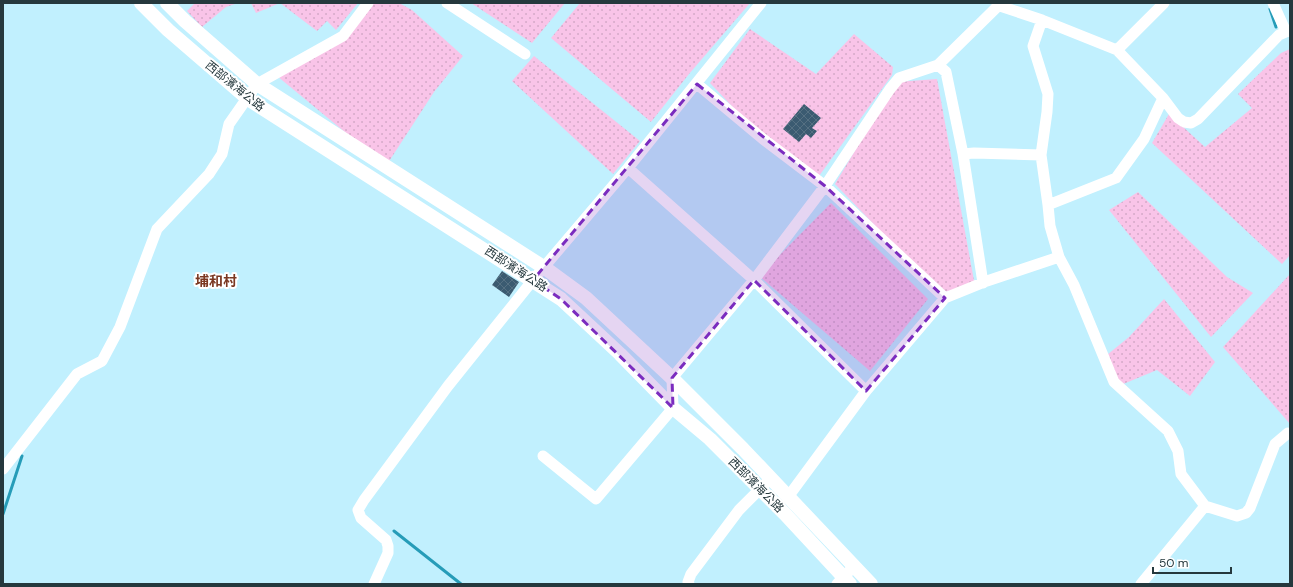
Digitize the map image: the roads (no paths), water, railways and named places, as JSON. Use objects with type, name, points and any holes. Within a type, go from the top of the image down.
[{"type":"main road","name":"西部濱海公路","points":[[141,3],[168,30],[248,99],[561,299],[620,354],[673,408],[710,439],[760,489],[844,582]]},
{"type":"main road","name":"西部濱海公路","points":[[167,3],[185,21],[257,84],[545,268],[586,298],[672,378],[743,449],[871,584]]},
{"type":"street","points":[[3,469],[77,374],[102,361],[120,327],[156,229],[209,174],[222,154],[229,124],[248,99],[257,84],[343,36],[368,3]]},
{"type":"street","points":[[447,3],[525,54]]},
{"type":"street","points":[[374,584],[388,553],[388,546],[386,540],[361,518],[358,510],[364,500],[448,386],[533,280],[545,268],[697,84],[761,3]]},
{"type":"street","points":[[1118,50],[1164,3]]},
{"type":"street","points":[[543,456],[596,499],[673,408],[672,378],[754,280],[825,186],[890,89],[899,78],[938,65],[998,4],[1118,50],[1163,98],[1178,118],[1184,122],[1191,123],[1198,119],[1279,35],[1288,32],[1273,3]]},
{"type":"street","points":[[1042,20],[1034,46],[1048,94],[1048,112],[1041,155],[1050,226],[1059,257],[1074,286],[1114,382],[1168,431],[1178,451],[1181,474],[1205,506],[1237,516],[1246,513],[1250,508],[1275,444],[1288,433],[1290,434]]},
{"type":"street","points":[[938,65],[946,72],[963,154],[983,283]]},
{"type":"street","points":[[697,84],[763,139],[825,186],[946,298]]},
{"type":"street","points":[[1048,205],[1116,178],[1144,139],[1163,98]]},
{"type":"street","points":[[963,154],[1041,155]]},
{"type":"street","points":[[628,168],[754,280],[866,391]]},
{"type":"street","points":[[788,497],[866,391],[946,298],[983,283],[1059,257]]},
{"type":"street","points":[[689,584],[688,582],[691,574],[700,560],[739,510],[770,478]]},
{"type":"street","points":[[1141,584],[1205,506]]},
{"type":"street","points":[[844,582],[854,566]]},
{"type":"waterway","points":[[1270,9],[1276,27]]},
{"type":"waterway","points":[[3,514],[22,456]]},
{"type":"waterway","points":[[394,531],[461,584]]},
{"type":"district","name":"埔和村","points":[[216,281]]}]
